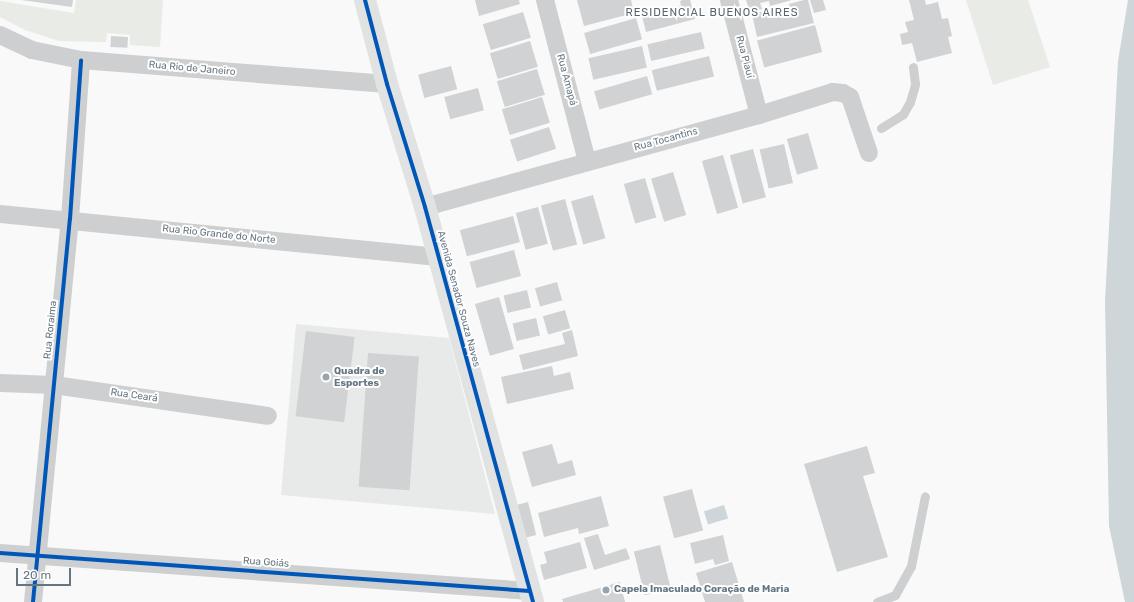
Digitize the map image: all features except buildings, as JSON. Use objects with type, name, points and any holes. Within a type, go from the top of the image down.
[{"type":"street","name":"Avenida Senador Souza Naves","points":[[366,0],[388,84],[425,207],[532,596]]},
{"type":"street","name":"Rua Amapá","points":[[545,0],[588,161]]},
{"type":"street","name":"Rua Piauí","points":[[729,0],[760,115]]},
{"type":"street","name":"Rua Rio de Janeiro","points":[[0,35],[32,50],[81,60],[388,84]]},
{"type":"street","name":"Rua Roraima","points":[[33,602],[70,220],[81,60]]},
{"type":"street","name":"Rua Tocantins","points":[[425,207],[760,115],[833,92],[843,92],[850,97],[869,153]]},
{"type":"street","name":"Rua Rio Grande do Norte","points":[[0,214],[438,257]]},
{"type":"street","name":"Rua Ceará","points":[[0,383],[54,385],[268,416]]},
{"type":"street","name":"Rua Goiás","points":[[0,553],[532,596]]},
{"type":"lane","points":[[881,128],[903,114],[910,102],[915,84],[913,67]]},
{"type":"lane","points":[[877,602],[895,595],[911,566],[925,496]]},
{"type":"shaded area","points":[[76,0],[163,0],[160,47],[130,45],[130,35],[107,33],[106,42],[59,41],[25,30],[0,17],[0,1],[74,13]]},
{"type":"shaded area","points":[[966,0],[1028,0],[1050,67],[993,85]]},
{"type":"shaded area","points":[[1128,0],[1134,0],[1134,602],[1125,602],[1109,526],[1105,301],[1118,61]]},
{"type":"shaded area","points":[[296,324],[449,338],[495,514],[281,495]]},
{"type":"shaded area","points":[[724,505],[728,518],[708,525],[704,511]]},
{"type":"cycle path","points":[[365,0],[387,84],[425,207],[533,602]]},
{"type":"cycle path","points":[[33,602],[70,219],[81,60]]},
{"type":"cycle path","points":[[0,553],[530,591]]},
{"type":"place","name":"Quadra de Esportes","points":[[326,377]]},
{"type":"place","name":"Capela Imaculado Coração de Maria","points":[[606,590]]},
{"type":"district","name":"RESIDENCIAL BUENOS AIRES","points":[[712,13]]}]
